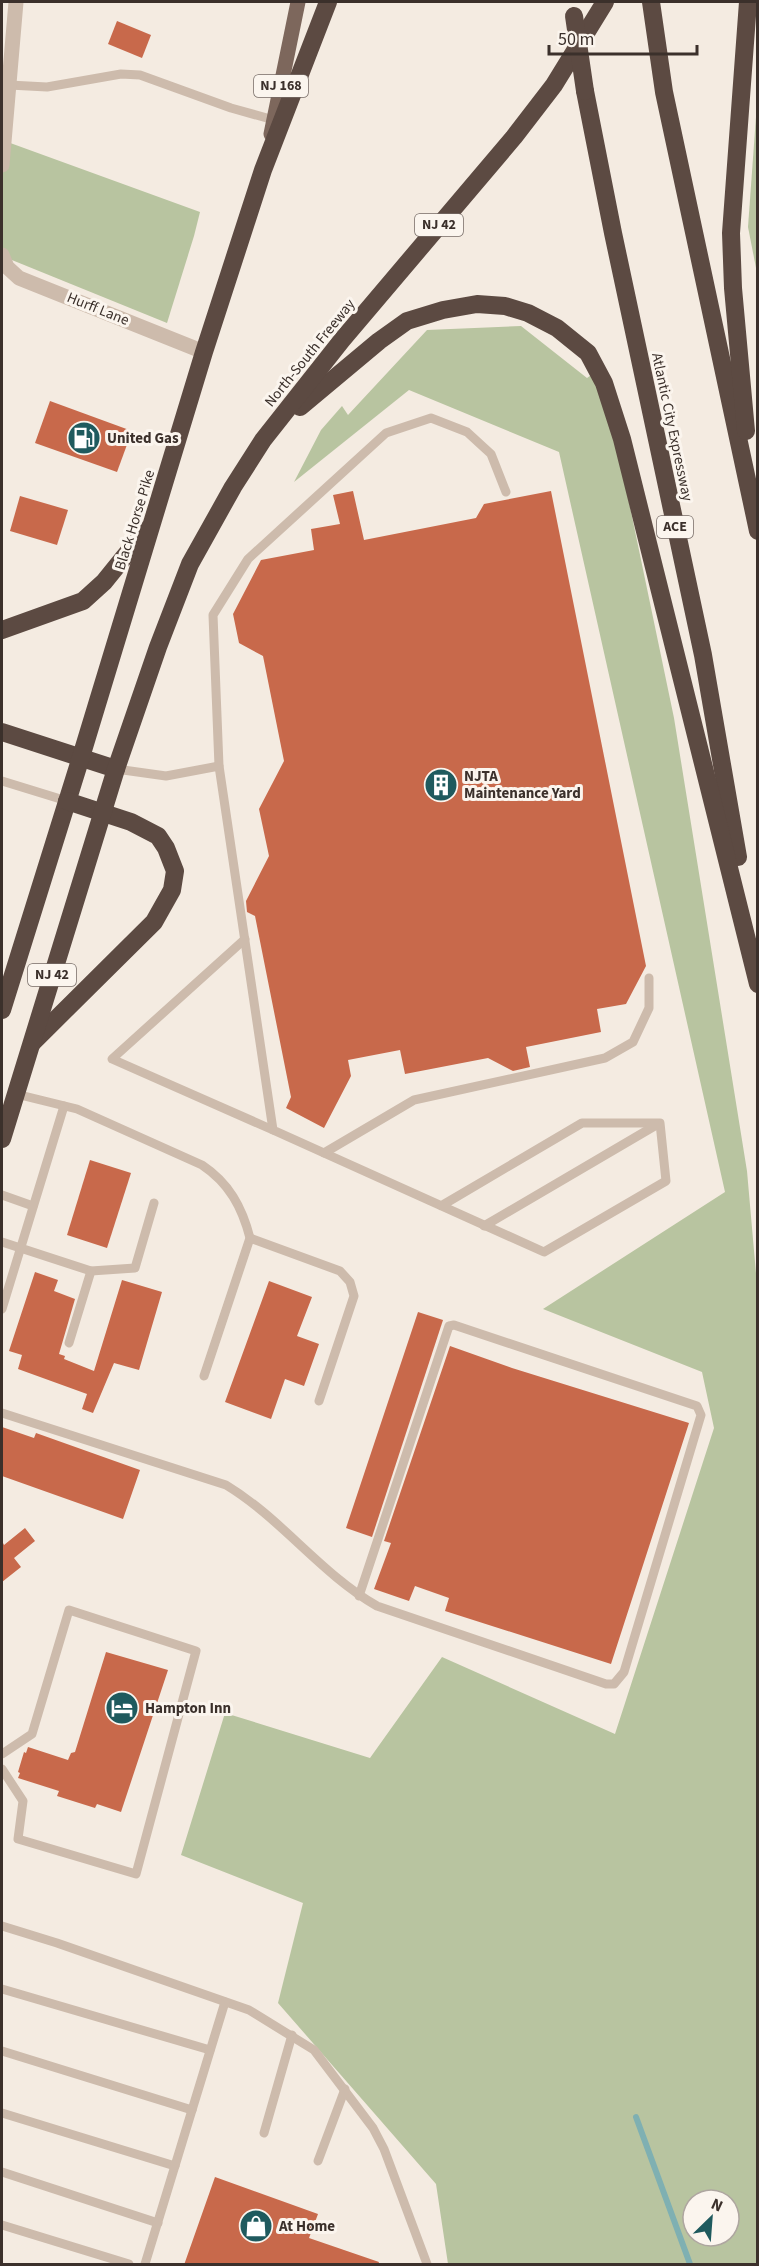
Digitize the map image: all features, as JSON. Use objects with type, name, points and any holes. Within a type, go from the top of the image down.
[{"type":"highway","name":"NJ 42","points":[[263,170],[328,2]]},
{"type":"highway","name":"North-South Freeway","points":[[116,769],[158,647],[190,564],[232,487],[263,440],[342,340],[514,137],[554,85],[604,2]]},
{"type":"highway","points":[[651,2],[664,92],[758,530]]},
{"type":"highway","points":[[748,2],[731,233],[741,393],[758,530]]},
{"type":"highway","name":"Atlantic City Expressway","points":[[573,9],[585,91],[613,233],[703,655],[758,965]]},
{"type":"highway","name":"Black Horse Pike","points":[[2,1010],[204,352],[263,170]]},
{"type":"highway","points":[[263,440],[379,340],[407,321],[443,310],[477,304],[504,306],[528,313],[557,328],[588,353],[604,383],[622,439],[758,984]]},
{"type":"highway","points":[[2,630],[83,601],[104,582],[153,522]]},
{"type":"highway","points":[[2,732],[116,769]]},
{"type":"highway","name":"NJ 42","points":[[2,1139],[116,769]]},
{"type":"highway","points":[[32,1043],[154,922],[172,890],[175,871],[166,848],[158,836],[102,811],[68,801]]},
{"type":"main road","name":"Black Horse Pike","points":[[263,170],[298,2]]},
{"type":"street","points":[[2,165],[16,2]]},
{"type":"street","name":"Hurff Lane","points":[[2,255],[7,267],[19,278],[204,352]]},
{"type":"lane","points":[[9,85],[48,87],[121,74],[140,75],[231,108],[274,120]]},
{"type":"lane","points":[[273,1130],[219,766],[213,615],[248,559],[386,433],[431,418],[467,432],[491,454],[506,492]]},
{"type":"lane","points":[[116,769],[166,776],[219,766]]},
{"type":"lane","points":[[2,781],[68,801]]},
{"type":"lane","points":[[245,939],[112,1059],[544,1252],[666,1181],[660,1123]]},
{"type":"lane","points":[[324,1153],[414,1100],[605,1058],[633,1042],[649,1008],[649,978]]},
{"type":"lane","points":[[16,1094],[77,1109],[192,1161],[218,1176],[232,1195],[244,1217],[250,1238],[204,1376]]},
{"type":"lane","points":[[2,1307],[64,1106]]},
{"type":"lane","points":[[441,1206],[582,1123],[660,1123]]},
{"type":"lane","points":[[484,1226],[660,1123]]},
{"type":"lane","points":[[2,1195],[33,1206]]},
{"type":"lane","points":[[2,1242],[91,1271],[135,1268],[154,1203]]},
{"type":"lane","points":[[250,1238],[340,1271],[350,1282],[354,1296],[319,1401]]},
{"type":"lane","points":[[69,1342],[91,1271]]},
{"type":"lane","points":[[2,1413],[226,1485],[250,1500],[342,1583],[359,1596],[376,1606],[606,1684],[614,1684],[624,1672],[701,1414],[700,1410],[697,1406],[454,1325],[448,1326],[359,1596]]},
{"type":"lane","points":[[2,1754],[32,1734],[69,1611],[196,1651],[136,1874],[18,1839],[23,1801],[2,1769]]},
{"type":"lane","points":[[2,1926],[249,2010],[314,2050],[373,2128],[384,2149],[427,2265]]},
{"type":"lane","points":[[2,1989],[210,2050]]},
{"type":"lane","points":[[145,2265],[225,2002]]},
{"type":"lane","points":[[264,2133],[292,2035]]},
{"type":"lane","points":[[2,2051],[192,2110]]},
{"type":"lane","points":[[318,2161],[345,2089]]},
{"type":"lane","points":[[2,2113],[175,2166]]},
{"type":"lane","points":[[2,2172],[158,2223]]},
{"type":"lane","points":[[2,2225],[129,2265]]},
{"type":"green space","points":[[757,103],[757,273],[748,227]]},
{"type":"green space","points":[[2,140],[200,212],[167,323],[2,256]]},
{"type":"green space","points":[[521,326],[587,378],[601,368],[674,718],[747,1171],[758,1296],[757,2264],[448,2264],[436,2184],[278,2003],[303,1903],[181,1855],[225,1713],[370,1758],[442,1657],[615,1734],[714,1428],[702,1372],[543,1309],[725,1192],[559,452],[409,390],[294,482],[321,430],[342,406],[348,415],[427,330]]},
{"type":"building","points":[[117,21],[151,35],[142,58],[108,44]]},
{"type":"building","points":[[50,401],[132,431],[117,472],[35,443]]},
{"type":"building","name":"NJTA Maintenance Yard","points":[[353,491],[364,540],[476,518],[484,504],[551,491],[646,966],[626,1004],[597,1009],[601,1032],[526,1047],[530,1067],[513,1071],[488,1058],[405,1074],[400,1050],[348,1060],[351,1076],[324,1128],[286,1108],[291,1097],[255,916],[247,912],[246,901],[269,856],[259,809],[284,761],[263,656],[239,643],[233,614],[261,560],[314,550],[311,529],[340,524],[333,495]]},
{"type":"building","points":[[20,496],[68,510],[57,545],[10,531]]},
{"type":"building","points":[[90,1160],[131,1173],[107,1248],[67,1235]]},
{"type":"building","points":[[35,1272],[58,1280],[54,1291],[75,1299],[59,1354],[65,1356],[64,1359],[94,1371],[122,1280],[162,1292],[139,1370],[114,1363],[93,1413],[82,1409],[87,1394],[18,1369],[22,1355],[9,1351]]},
{"type":"building","points":[[269,1281],[312,1297],[297,1336],[319,1344],[304,1386],[285,1379],[271,1419],[225,1402]]},
{"type":"building","points":[[418,1312],[443,1320],[372,1537],[346,1528]]},
{"type":"building","points":[[450,1346],[512,1368],[689,1423],[611,1664],[445,1611],[449,1598],[415,1586],[409,1601],[374,1589],[391,1543],[384,1541]]},
{"type":"building","points":[[2,1427],[34,1438],[36,1433],[140,1470],[123,1519],[2,1476]]},
{"type":"building","points":[[25,1528],[35,1541],[14,1558],[21,1567],[2,1582],[2,1541],[4,1545]]},
{"type":"building","name":"Hampton Inn","points":[[106,1652],[168,1670],[121,1812],[97,1804],[95,1808],[57,1796],[59,1791],[18,1778],[24,1752],[26,1753],[28,1747],[68,1760],[71,1753],[75,1752]]},
{"type":"building","name":"At Home","points":[[215,2177],[318,2214],[309,2238],[379,2262],[378,2265],[184,2265]]},
{"type":"waterway","points":[[636,2117],[690,2264]]},
{"type":"place","name":"United Gas","points":[[84,438]]},
{"type":"place","name":"NJTA Maintenance Yard","points":[[441,785]]},
{"type":"place","name":"Hampton Inn","points":[[122,1708]]},
{"type":"place","name":"At Home","points":[[256,2226]]}]
